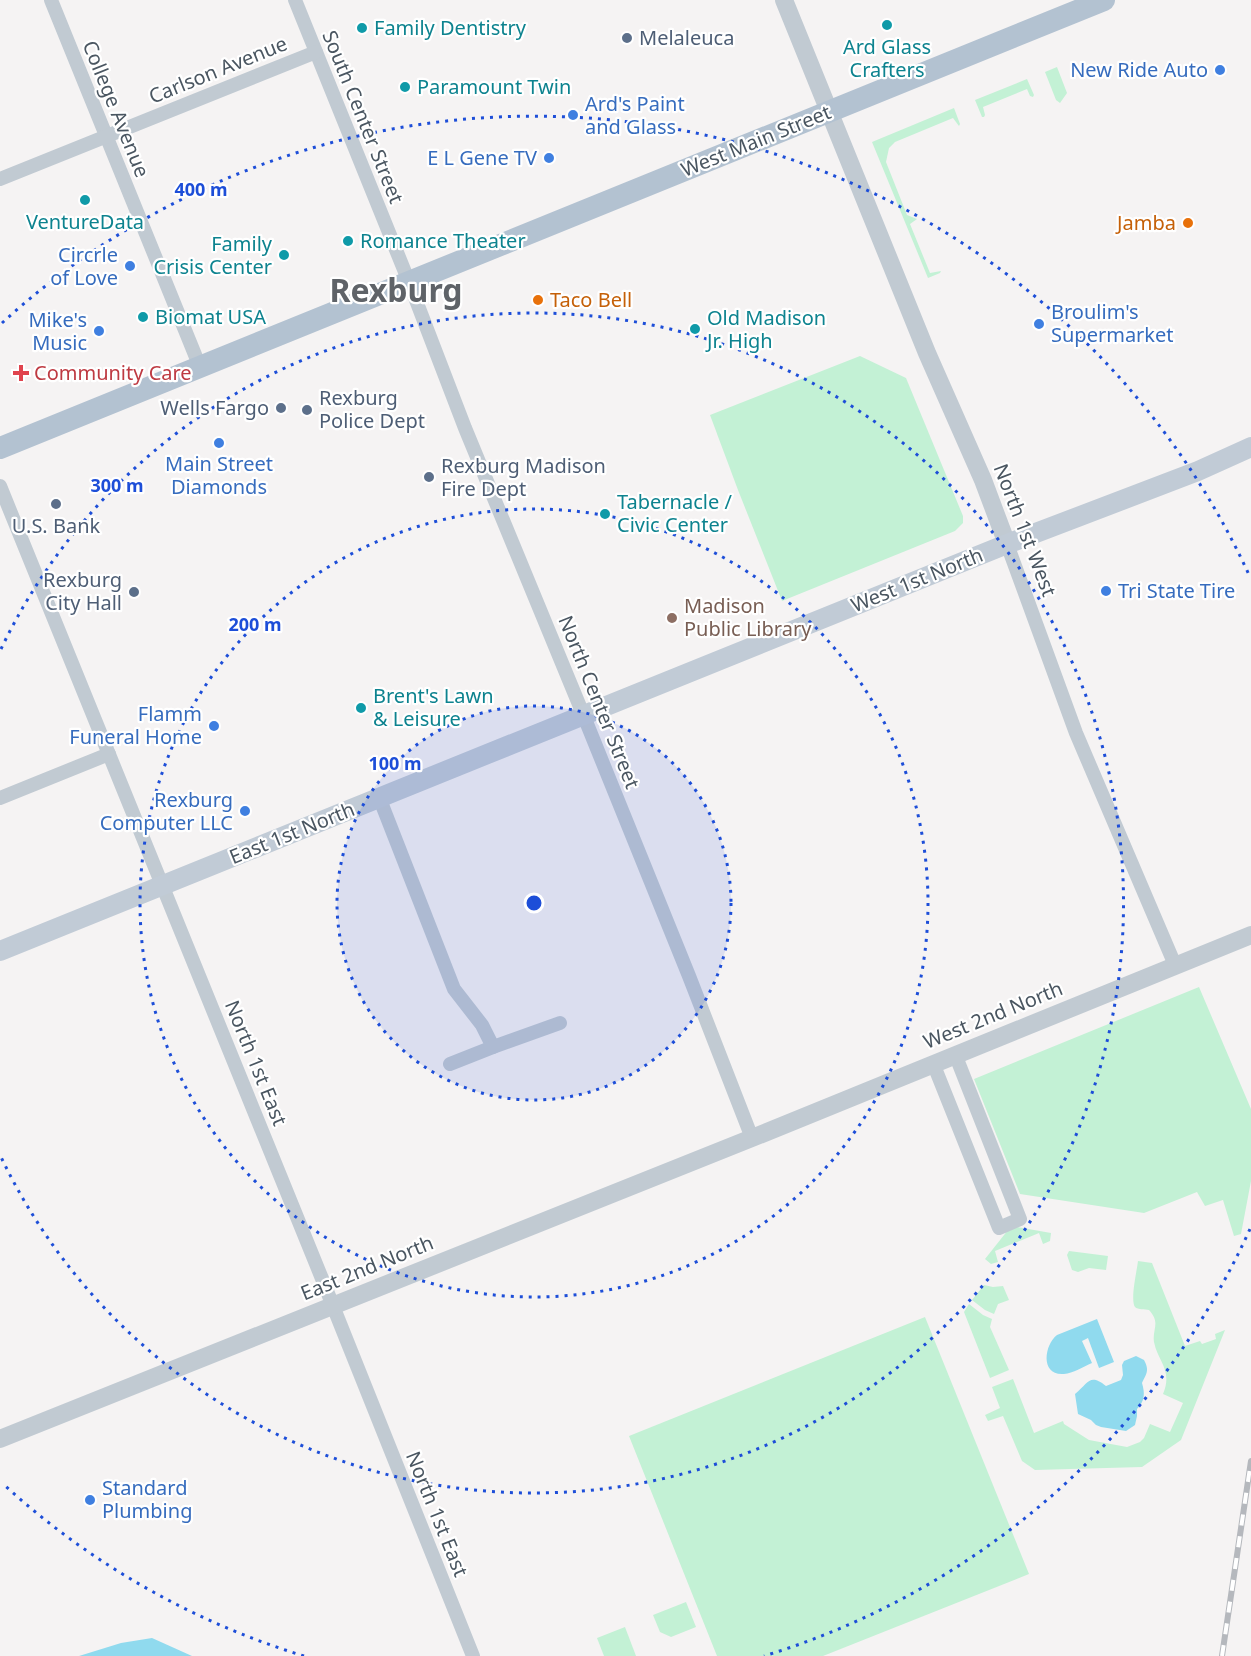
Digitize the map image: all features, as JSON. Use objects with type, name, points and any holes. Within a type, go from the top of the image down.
[{"type":"main road","name":"West Main Street","points":[[0,448],[1104,0]]},
{"type":"main road","name":"West 1st North","points":[[583,714],[1007,544],[1198,471],[1251,447]]},
{"type":"main road","name":"East 1st North","points":[[0,951],[583,714]]},
{"type":"street","name":"College Avenue","points":[[51,0],[200,367]]},
{"type":"street","name":"South Center Street","points":[[295,0],[409,282]]},
{"type":"street","name":"North 1st West","points":[[784,0],[927,353],[983,480],[1076,733],[1174,965]]},
{"type":"street","name":"Carlson Avenue","points":[[0,179],[316,52]]},
{"type":"street","name":"North Center Street","points":[[409,282],[752,1138]]},
{"type":"street","name":"North 1st East","points":[[0,486],[333,1306],[472,1656]]},
{"type":"street","points":[[0,798],[109,754]]},
{"type":"street","points":[[379,797],[454,989],[482,1025],[493,1047]]},
{"type":"street","name":"West 2nd North","points":[[752,1138],[1251,935]]},
{"type":"street","points":[[450,1065],[560,1023]]},
{"type":"street","points":[[933,1063],[999,1228],[1020,1220],[954,1054]]},
{"type":"street","name":"East 2nd North","points":[[0,1439],[752,1138]]},
{"type":"green space","points":[[1057,67],[1067,93],[1060,103],[1056,100],[1045,72]]},
{"type":"green space","points":[[1027,79],[1033,97],[1027,89],[983,107],[985,115],[982,117],[975,100]]},
{"type":"green space","points":[[954,108],[959,126],[953,118],[895,142],[889,148],[886,162],[907,215],[917,219],[910,224],[930,273],[941,271],[928,278],[872,142]]},
{"type":"green space","points":[[860,356],[906,378],[963,516],[963,523],[955,531],[782,601],[710,415]]},
{"type":"green space","points":[[1199,987],[1251,1109],[1251,1181],[1241,1234],[1234,1236],[1223,1200],[1205,1206],[1197,1192],[1144,1213],[1020,1194],[974,1079]]},
{"type":"green space","points":[[1017,1227],[1051,1233],[1050,1241],[1043,1244],[1039,1233],[995,1251],[998,1262],[991,1264],[985,1259],[1008,1230]]},
{"type":"green space","points":[[1069,1251],[1108,1256],[1106,1270],[1089,1268],[1078,1272],[1072,1270],[1067,1255]]},
{"type":"green space","points":[[1138,1261],[1152,1263],[1185,1346],[1216,1339],[1215,1334],[1225,1330],[1181,1440],[1142,1467],[1035,1470],[1022,1461],[1003,1416],[988,1421],[985,1415],[1000,1408],[992,1387],[1013,1379],[1034,1433],[1063,1421],[1064,1424],[1089,1440],[1127,1447],[1144,1438],[1150,1424],[1170,1432],[1183,1403],[1163,1394],[1166,1386],[1166,1372],[1154,1342],[1155,1319],[1149,1310],[1135,1307],[1133,1292]]},
{"type":"green space","points":[[984,1285],[1003,1286],[1009,1300],[998,1304],[994,1314],[972,1300]]},
{"type":"green space","points":[[969,1304],[992,1319],[990,1327],[1009,1370],[990,1378],[964,1312]]},
{"type":"green space","points":[[925,1317],[1029,1574],[823,1656],[717,1656],[629,1436]]},
{"type":"green space","points":[[686,1602],[696,1627],[671,1637],[660,1632],[653,1615]]},
{"type":"green space","points":[[625,1627],[636,1656],[604,1656],[597,1638]]},
{"type":"water","points":[[1097,1319],[1114,1362],[1099,1368],[1088,1338],[1082,1341],[1092,1363],[1064,1374],[1051,1370],[1048,1365],[1047,1352],[1057,1335]]},
{"type":"water","points":[[1136,1356],[1144,1360],[1147,1370],[1142,1383],[1144,1397],[1137,1409],[1135,1425],[1126,1431],[1101,1427],[1078,1414],[1075,1394],[1086,1383],[1096,1380],[1106,1386],[1121,1380],[1124,1361]]},
{"type":"water","points":[[152,1638],[192,1656],[79,1656],[121,1643]]},
{"type":"railway","points":[[1222,1656],[1251,1461]]},
{"type":"place","name":"Ard Glass Crafters","points":[[887,25]]},
{"type":"place","name":"Family Dentistry","points":[[362,28]]},
{"type":"place","name":"Melaleuca","points":[[627,38]]},
{"type":"place","name":"New Ride Auto","points":[[1220,70]]},
{"type":"place","name":"Paramount Twin","points":[[405,87]]},
{"type":"place","name":"Ard's Paint and Glass","points":[[573,115]]},
{"type":"place","name":"E L Gene TV","points":[[549,158]]},
{"type":"place","name":"VentureData","points":[[85,200]]},
{"type":"place","name":"Jamba","points":[[1188,223]]},
{"type":"place","name":"Romance Theater","points":[[348,241]]},
{"type":"place","name":"Family Crisis Center","points":[[284,255]]},
{"type":"place","name":"Circrle of Love","points":[[130,266]]},
{"type":"place","name":"Taco Bell","points":[[538,300]]},
{"type":"place","name":"Biomat USA","points":[[143,317]]},
{"type":"place","name":"Broulim's Supermarket","points":[[1039,324]]},
{"type":"place","name":"Old Madison Jr. High","points":[[695,329]]},
{"type":"place","name":"Mike's Music","points":[[99,331]]},
{"type":"place","name":"Community Care","points":[[21,373]]},
{"type":"place","name":"Wells Fargo","points":[[281,408]]},
{"type":"place","name":"Rexburg Police Dept","points":[[307,410]]},
{"type":"place","name":"Main Street Diamonds","points":[[219,443]]},
{"type":"place","name":"Rexburg Madison Fire Dept","points":[[429,477]]},
{"type":"place","name":"U.S. Bank","points":[[56,504]]},
{"type":"place","name":"Tabernacle / Civic Center","points":[[605,514]]},
{"type":"place","name":"Tri State Tire","points":[[1106,591]]},
{"type":"place","name":"Rexburg City Hall","points":[[134,592]]},
{"type":"place","name":"Madison Public Library","points":[[672,618]]},
{"type":"place","name":"Brent's Lawn & Leisure","points":[[361,708]]},
{"type":"place","name":"Flamm Funeral Home","points":[[214,726]]},
{"type":"place","name":"Rexburg Computer LLC","points":[[245,811]]},
{"type":"place","name":"Standard Plumbing","points":[[90,1500]]},
{"type":"district","name":"Rexburg","points":[[396,291]]}]
